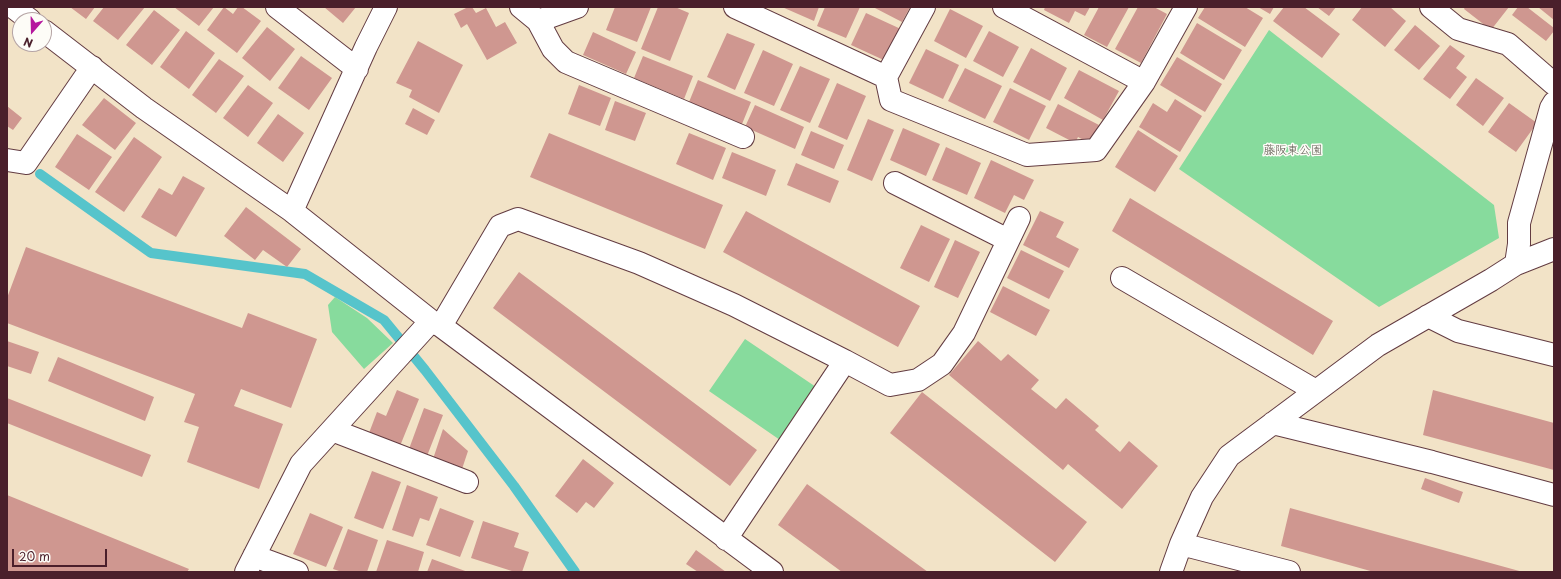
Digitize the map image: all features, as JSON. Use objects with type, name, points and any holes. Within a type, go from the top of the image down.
[{"type":"street","points":[[277,7],[357,69]]},
{"type":"street","points":[[292,211],[386,7]]},
{"type":"street","points":[[521,7],[538,21],[553,49],[566,62],[743,137]]},
{"type":"street","points":[[538,21],[577,7]]},
{"type":"street","points":[[735,7],[886,77]]},
{"type":"street","points":[[924,7],[886,77],[891,100],[1027,155],[1096,150],[1144,82],[1186,7]]},
{"type":"street","points":[[1004,7],[1144,82]]},
{"type":"street","points":[[1431,7],[1458,29],[1508,44],[1554,84]]},
{"type":"street","points":[[52,36],[144,108],[292,211],[430,327],[772,572]]},
{"type":"street","points":[[7,160],[26,163],[92,67]]},
{"type":"street","points":[[1516,264],[1519,223],[1541,141],[1551,108],[1554,103]]},
{"type":"street","points":[[895,183],[1008,240]]},
{"type":"street","points":[[297,572],[250,564],[301,464],[396,360],[430,327],[500,226],[518,219],[639,263],[734,305],[890,385],[918,380],[942,364],[964,333],[1019,218]]},
{"type":"street","points":[[1171,572],[1180,544],[1202,497],[1229,456],[1378,345],[1516,264],[1554,250]]},
{"type":"street","points":[[1122,278],[1316,391]]},
{"type":"street","points":[[1428,316],[1458,331],[1554,355]]},
{"type":"street","points":[[726,539],[845,361]]},
{"type":"street","points":[[1273,423],[1432,462],[1554,495]]},
{"type":"street","points":[[332,430],[467,482]]},
{"type":"street","points":[[1180,544],[1289,572]]},
{"type":"green space","name":"藤阪東公園","points":[[1269,30],[1494,205],[1499,238],[1379,307],[1179,169]]},
{"type":"green space","points":[[335,297],[367,318],[393,343],[364,369],[332,332],[328,305]]},
{"type":"green space","points":[[745,339],[816,387],[780,440],[709,391]]},
{"type":"building","points":[[70,7],[95,7],[86,19]]},
{"type":"building","points":[[104,7],[145,7],[118,40],[93,21]]},
{"type":"building","points":[[174,7],[214,7],[199,26]]},
{"type":"building","points":[[224,7],[233,14],[238,7],[242,7],[261,21],[237,53],[207,30]]},
{"type":"building","points":[[324,7],[356,7],[343,23]]},
{"type":"building","points":[[468,7],[472,7],[476,13],[486,8],[496,27],[505,22],[517,43],[487,60],[467,24],[461,28],[454,14]]},
{"type":"building","points":[[615,7],[651,7],[637,42],[606,30]]},
{"type":"building","points":[[658,7],[675,7],[689,13],[670,61],[641,49]]},
{"type":"building","points":[[782,7],[819,7],[814,21]]},
{"type":"building","points":[[825,7],[860,7],[846,38],[817,26]]},
{"type":"building","points":[[873,7],[910,7],[902,22]]},
{"type":"building","points":[[1045,7],[1090,7],[1085,16],[1075,11],[1069,23],[1044,10]]},
{"type":"building","points":[[1099,7],[1129,7],[1107,47],[1084,35]]},
{"type":"building","points":[[1138,7],[1154,7],[1167,14],[1141,63],[1115,49]]},
{"type":"building","points":[[1205,7],[1245,7],[1263,18],[1245,47],[1198,18]]},
{"type":"building","points":[[1258,7],[1274,7],[1270,14]]},
{"type":"building","points":[[1284,7],[1304,7],[1340,34],[1322,58],[1273,21]]},
{"type":"building","points":[[1317,7],[1336,7],[1329,16]]},
{"type":"building","points":[[1362,7],[1390,7],[1406,21],[1385,47],[1352,20]]},
{"type":"building","points":[[1465,7],[1509,7],[1491,30],[1464,9]]},
{"type":"building","points":[[1518,7],[1527,7],[1554,28],[1554,31],[1546,41],[1512,15]]},
{"type":"building","points":[[1538,7],[1554,7],[1554,20]]},
{"type":"building","points":[[950,9],[983,26],[966,58],[934,41]]},
{"type":"building","points":[[154,10],[180,30],[152,65],[126,45]]},
{"type":"building","points":[[866,13],[903,30],[888,62],[851,45]]},
{"type":"building","points":[[1197,23],[1242,50],[1224,80],[1180,53]]},
{"type":"building","points":[[1415,25],[1440,46],[1419,70],[1394,50]]},
{"type":"building","points":[[267,27],[295,49],[270,81],[242,58]]},
{"type":"building","points":[[186,31],[215,53],[189,89],[160,67]]},
{"type":"building","points":[[989,31],[1019,47],[1003,77],[973,61]]},
{"type":"building","points":[[593,32],[636,52],[626,74],[583,55]]},
{"type":"building","points":[[727,33],[755,44],[735,90],[707,77]]},
{"type":"building","points":[[418,41],[463,65],[439,113],[409,97],[412,90],[396,83]]},
{"type":"building","points":[[1450,45],[1465,56],[1456,68],[1467,77],[1450,99],[1423,79]]},
{"type":"building","points":[[1031,48],[1067,68],[1050,101],[1013,82]]},
{"type":"building","points":[[926,49],[959,65],[943,99],[909,83]]},
{"type":"building","points":[[763,50],[793,64],[774,106],[744,93]]},
{"type":"building","points":[[301,56],[332,78],[309,110],[278,88]]},
{"type":"building","points":[[643,56],[693,76],[684,99],[634,78]]},
{"type":"building","points":[[1177,57],[1222,84],[1205,112],[1160,85]]},
{"type":"building","points":[[219,59],[244,76],[216,113],[192,95]]},
{"type":"building","points":[[800,66],[830,79],[810,123],[780,110]]},
{"type":"building","points":[[965,68],[1002,86],[985,119],[948,101]]},
{"type":"building","points":[[1079,70],[1119,91],[1103,120],[1064,98]]},
{"type":"building","points":[[1476,78],[1504,98],[1483,126],[1456,105]]},
{"type":"building","points":[[698,80],[751,102],[742,124],[689,102]]},
{"type":"building","points":[[837,83],[866,96],[847,140],[818,127]]},
{"type":"building","points":[[248,85],[273,103],[248,137],[223,118]]},
{"type":"building","points":[[579,85],[611,98],[600,126],[568,114]]},
{"type":"building","points":[[1010,88],[1046,106],[1029,140],[993,122]]},
{"type":"building","points":[[104,98],[136,123],[115,150],[82,125]]},
{"type":"building","points":[[1175,99],[1202,116],[1180,152],[1139,127],[1153,103],[1167,112]]},
{"type":"building","points":[[615,101],[646,113],[635,141],[605,130]]},
{"type":"building","points":[[1509,103],[1537,123],[1516,152],[1488,132]]},
{"type":"building","points":[[1058,104],[1099,125],[1089,143],[1078,137],[1075,143],[1046,128]]},
{"type":"building","points":[[755,105],[804,127],[795,149],[745,127]]},
{"type":"building","points":[[7,106],[22,118],[13,130],[7,126]]},
{"type":"building","points":[[413,108],[435,120],[427,135],[405,124]]},
{"type":"building","points":[[278,114],[304,133],[283,162],[257,143]]},
{"type":"building","points":[[868,119],[894,130],[872,181],[847,170]]},
{"type":"building","points":[[903,128],[940,144],[926,176],[890,160]]},
{"type":"building","points":[[1138,130],[1178,156],[1155,192],[1115,167]]},
{"type":"building","points":[[811,131],[844,145],[834,169],[801,155]]},
{"type":"building","points":[[549,133],[723,205],[705,249],[530,177]]},
{"type":"building","points":[[689,133],[726,148],[713,180],[676,164]]},
{"type":"building","points":[[77,134],[112,157],[89,190],[55,167]]},
{"type":"building","points":[[134,137],[162,157],[124,212],[95,192]]},
{"type":"building","points":[[946,147],[981,163],[967,195],[932,180]]},
{"type":"building","points":[[732,152],[776,170],[766,196],[722,178]]},
{"type":"building","points":[[991,160],[1034,180],[1024,200],[1014,195],[1005,213],[974,198]]},
{"type":"building","points":[[796,163],[839,181],[830,203],[787,185]]},
{"type":"building","points":[[183,176],[205,188],[176,237],[141,217],[159,188],[172,195]]},
{"type":"building","points":[[1130,198],[1333,321],[1313,355],[1112,231]]},
{"type":"building","points":[[246,207],[301,249],[287,267],[263,250],[255,260],[224,236]]},
{"type":"building","points":[[746,211],[920,306],[898,347],[723,252]]},
{"type":"building","points":[[1040,211],[1064,222],[1056,237],[1079,249],[1069,268],[1023,245]]},
{"type":"building","points":[[921,225],[950,239],[929,282],[900,268]]},
{"type":"building","points":[[955,240],[980,252],[958,298],[934,287]]},
{"type":"building","points":[[26,247],[242,328],[248,313],[317,339],[291,408],[241,389],[234,406],[283,424],[259,489],[187,462],[199,427],[184,422],[195,394],[7,323],[7,298]]},
{"type":"building","points":[[1021,250],[1064,271],[1049,299],[1007,278]]},
{"type":"building","points":[[519,272],[757,450],[730,486],[493,308]]},
{"type":"building","points":[[1003,286],[1050,310],[1036,336],[990,312]]},
{"type":"building","points":[[7,341],[39,352],[31,374],[7,366]]},
{"type":"building","points":[[978,341],[1001,361],[1008,354],[1039,380],[1031,389],[1056,409],[1066,398],[1099,426],[1095,430],[1120,452],[1129,441],[1158,466],[1122,509],[1068,464],[1063,470],[949,375]]},
{"type":"building","points":[[58,357],[154,397],[145,421],[48,381]]},
{"type":"building","points":[[397,390],[419,399],[400,446],[369,433],[377,412],[386,416]]},
{"type":"building","points":[[1433,390],[1554,423],[1554,470],[1423,435]]},
{"type":"building","points":[[922,392],[1087,522],[1055,562],[890,433]]},
{"type":"building","points":[[7,398],[151,455],[142,477],[7,423]]},
{"type":"building","points":[[424,408],[443,415],[427,456],[409,449]]},
{"type":"building","points":[[443,429],[468,451],[462,469],[433,459]]},
{"type":"building","points":[[583,459],[614,483],[594,508],[586,502],[577,513],[555,496]]},
{"type":"building","points":[[372,471],[401,482],[383,529],[354,518]]},
{"type":"building","points":[[1425,478],[1463,492],[1459,503],[1421,489]]},
{"type":"building","points":[[807,484],[928,572],[842,572],[778,525]]},
{"type":"building","points":[[407,485],[438,497],[429,521],[420,518],[413,537],[392,530]]},
{"type":"building","points":[[7,495],[189,569],[187,572],[7,572]]},
{"type":"building","points":[[440,508],[474,521],[460,557],[426,545]]},
{"type":"building","points":[[1290,508],[1523,572],[1374,572],[1281,546]]},
{"type":"building","points":[[310,513],[343,527],[326,567],[293,554]]},
{"type":"building","points":[[483,521],[519,533],[514,547],[529,552],[522,572],[515,572],[471,558]]},
{"type":"building","points":[[348,529],[378,540],[367,572],[342,572],[333,569]]},
{"type":"building","points":[[387,540],[424,552],[418,572],[376,572]]},
{"type":"building","points":[[696,550],[726,572],[698,572],[686,564]]},
{"type":"building","points":[[432,559],[468,572],[427,572]]},
{"type":"waterway","points":[[40,174],[151,253],[305,274],[384,320],[425,370],[514,486],[575,572]]}]
